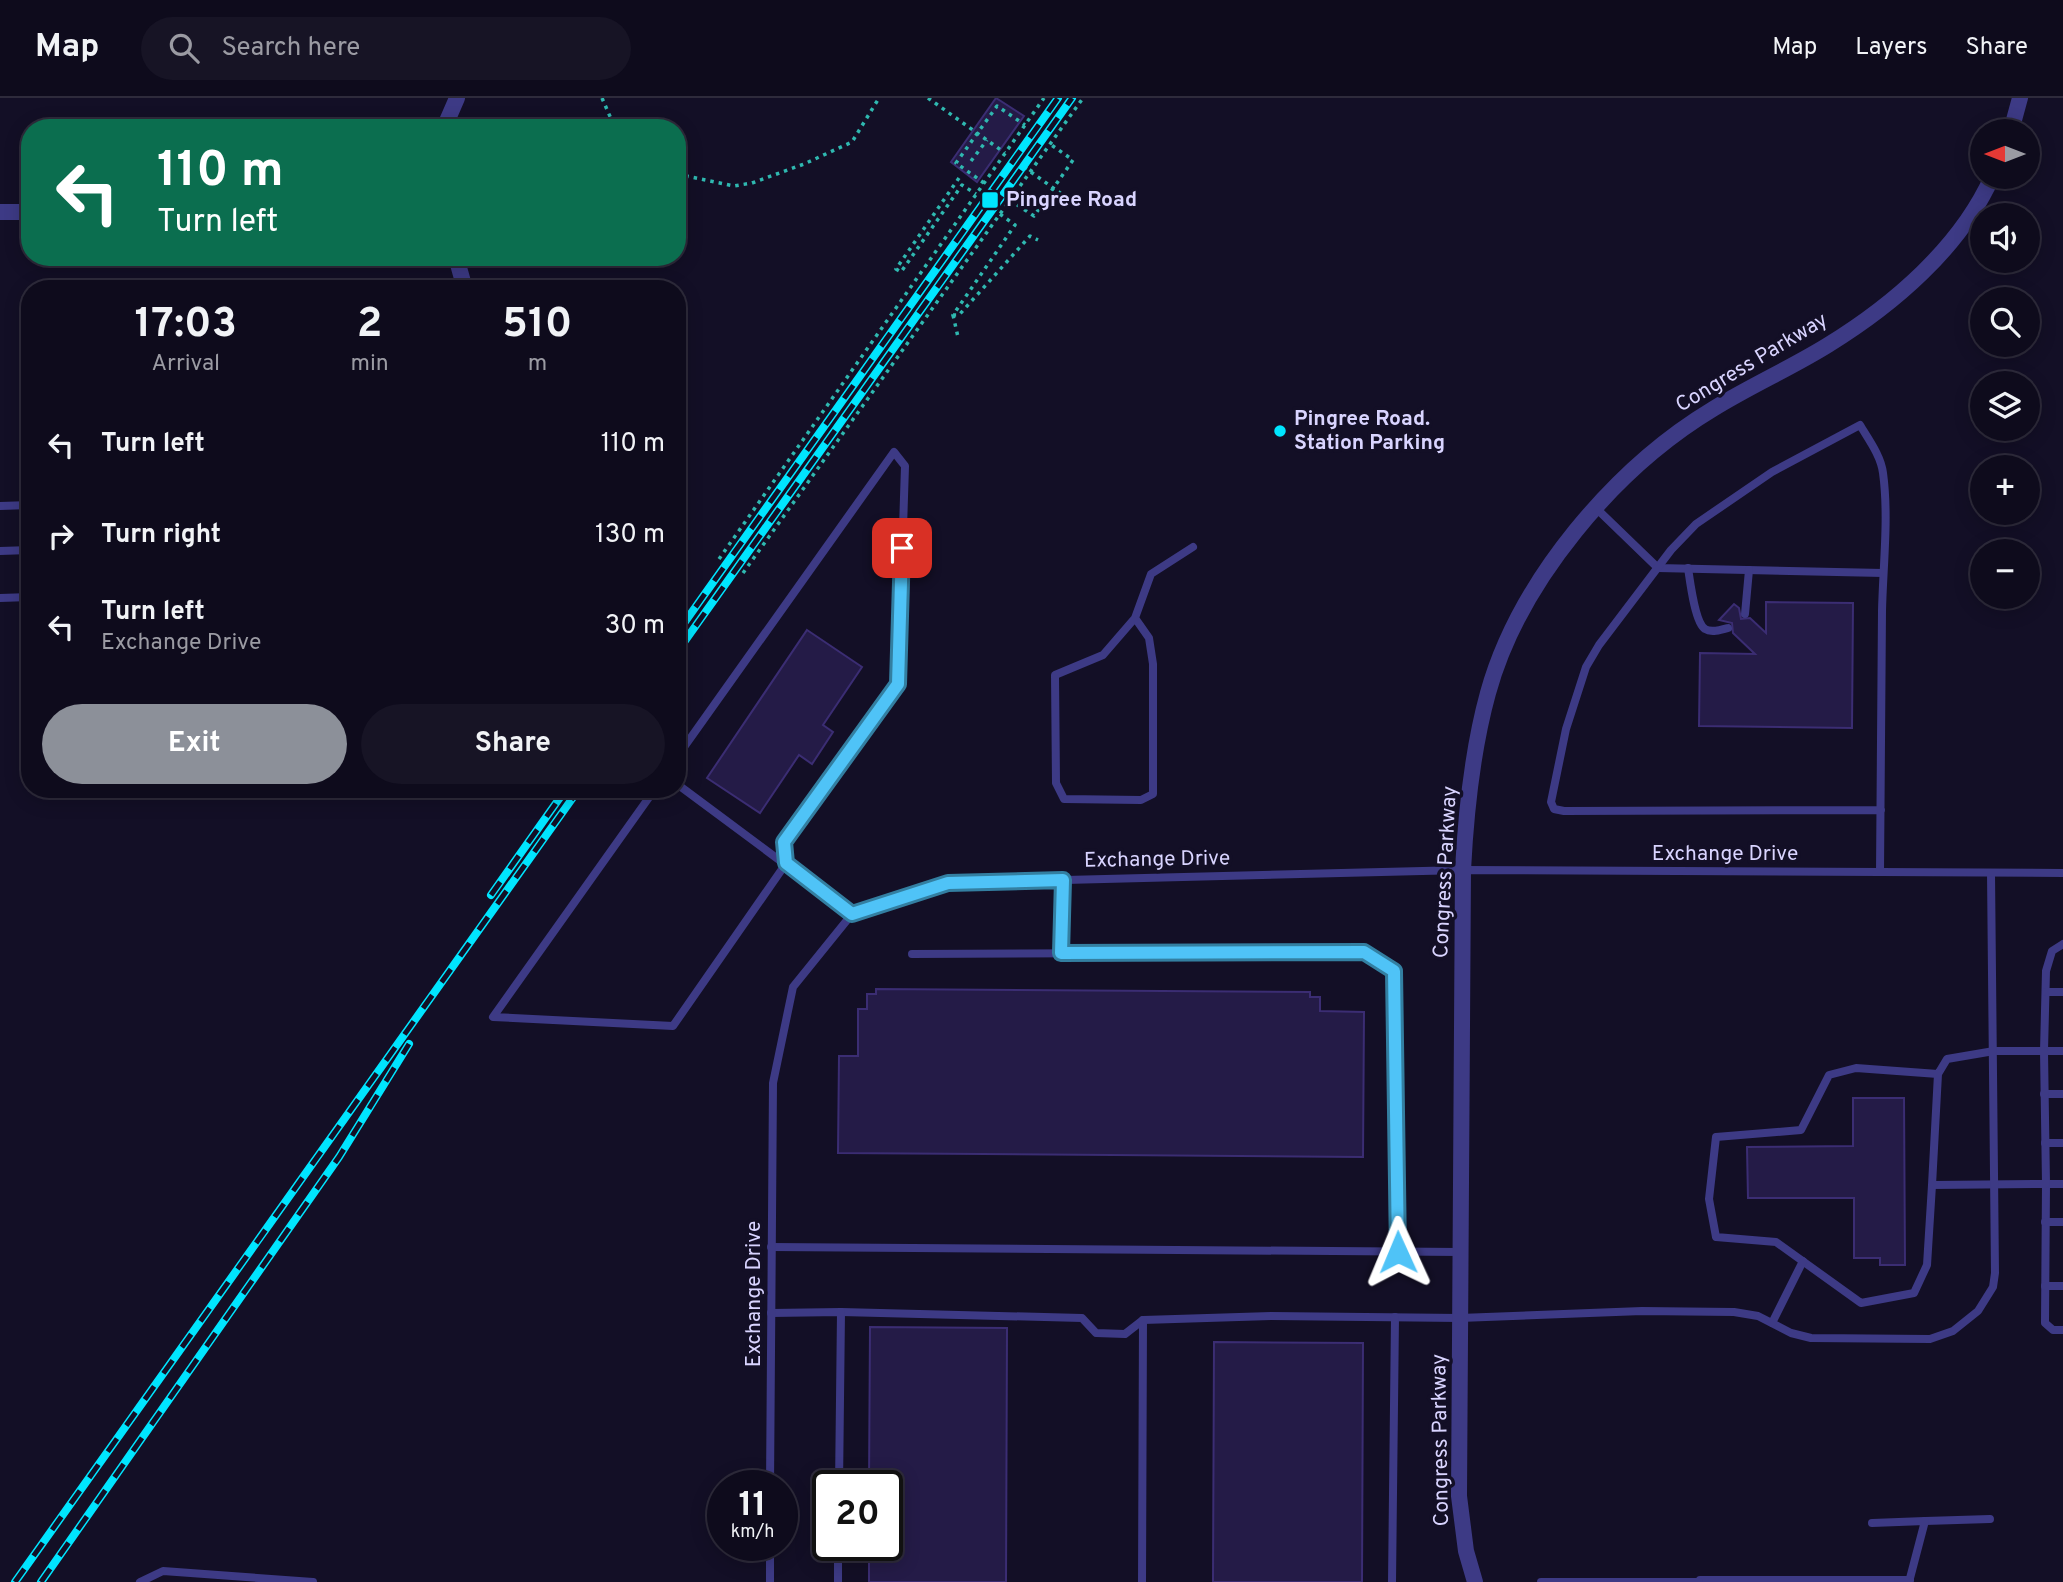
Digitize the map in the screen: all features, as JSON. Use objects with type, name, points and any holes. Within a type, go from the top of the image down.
[{"type":"street","points":[[448,119],[457,98]]},
{"type":"street","points":[[2014,119],[2020,98]]},
{"type":"street","name":"Congress Parkway","points":[[1475,1582],[1466,1552],[1459,1496],[1463,870],[1466,815],[1488,692],[1530,596],[1630,471],[1663,441],[1713,409],[1829,345],[1909,286],[1952,241],[1984,189]]},
{"type":"street","points":[[0,212],[21,212]]},
{"type":"lane","points":[[1880,872],[1881,810],[1883,572],[1883,473],[1880,460],[1860,425],[1772,472],[1696,524],[1658,568],[1599,645],[1586,667],[1566,729],[1551,802],[1554,809],[1881,810]]},
{"type":"lane","points":[[648,798],[493,1017],[673,1026],[786,863],[784,842],[898,684],[905,466],[894,453],[686,744]]},
{"type":"lane","points":[[0,506],[21,505]]},
{"type":"lane","points":[[1597,509],[1658,568],[1883,572]]},
{"type":"lane","points":[[1135,618],[1149,638],[1153,664],[1153,794],[1141,800],[1064,799],[1056,783],[1055,675],[1103,655],[1135,618],[1151,574],[1193,547]]},
{"type":"lane","points":[[0,551],[21,550]]},
{"type":"lane","points":[[1688,568],[1699,621],[1705,629],[1713,631],[1728,628]]},
{"type":"lane","points":[[1745,614],[1749,570]]},
{"type":"lane","points":[[0,598],[21,597]]},
{"type":"lane","points":[[686,791],[852,914]]},
{"type":"lane","name":"Exchange Drive","points":[[770,1470],[773,1083],[793,987],[852,914],[948,883],[1463,870],[2063,873]]},
{"type":"lane","points":[[771,1313],[841,1312],[1082,1318],[1096,1333],[1125,1334],[1143,1320],[1460,1318],[1656,1311],[1734,1312],[1758,1316],[1811,1338],[1930,1339],[1953,1331],[1978,1311],[1993,1287],[1996,1184],[1991,873]]},
{"type":"lane","points":[[1061,953],[1063,880]]},
{"type":"lane","points":[[2063,944],[2052,951],[2046,992],[2044,1051],[2045,1323],[2053,1330],[2063,1330]]},
{"type":"lane","points":[[912,954],[1364,952],[1394,971],[1398,1252]]},
{"type":"lane","points":[[2046,992],[2063,992]]},
{"type":"lane","points":[[1938,1074],[1856,1068],[1829,1075],[1801,1130],[1716,1137],[1709,1199],[1716,1237],[1776,1242],[1861,1303],[1914,1293],[1927,1265],[1938,1074],[1947,1059],[1994,1051],[2063,1051]]},
{"type":"lane","points":[[2045,1094],[2063,1094]]},
{"type":"lane","points":[[2045,1143],[2063,1143]]},
{"type":"lane","points":[[1932,1185],[2063,1184]]},
{"type":"lane","points":[[2045,1222],[2063,1222]]},
{"type":"lane","points":[[771,1247],[1460,1252]]},
{"type":"lane","points":[[1772,1323],[1803,1261]]},
{"type":"lane","points":[[2045,1286],[2063,1286]]},
{"type":"lane","points":[[839,1470],[841,1312]]},
{"type":"lane","points":[[1392,1582],[1395,1317]]},
{"type":"lane","points":[[1142,1582],[1143,1320]]},
{"type":"lane","points":[[1872,1522],[1990,1519]]},
{"type":"lane","points":[[1541,1582],[1910,1581],[1926,1521]]},
{"type":"lane","points":[[770,1561],[770,1582]]},
{"type":"lane","points":[[838,1561],[838,1582]]},
{"type":"lane","points":[[140,1582],[163,1571],[313,1582]]},
{"type":"path","points":[[602,98],[611,119]]},
{"type":"path","points":[[686,176],[734,186],[752,183],[804,164],[852,142],[879,98]]},
{"type":"path","points":[[928,98],[1005,153]]},
{"type":"path","points":[[719,559],[1044,98]]},
{"type":"path","points":[[743,573],[1083,98]]},
{"type":"path","points":[[984,183],[956,163],[998,106],[1025,125]]},
{"type":"path","points":[[971,161],[987,140]]},
{"type":"path","points":[[1010,200],[1034,216],[1054,188],[1073,160],[1050,144]]},
{"type":"path","points":[[1024,167],[1063,195]]},
{"type":"path","points":[[959,178],[896,269],[901,272],[962,185],[976,194]]},
{"type":"path","points":[[958,337],[953,315],[1015,225],[1000,214]]},
{"type":"path","points":[[953,315],[959,315],[1030,236],[1038,240]]},
{"type":"building","name":"Pingree Road","points":[[996,98],[1024,116],[977,182],[951,162]]},
{"type":"building","points":[[1766,602],[1853,603],[1852,728],[1699,726],[1700,653],[1755,654],[1733,633],[1732,623],[1719,620],[1734,604],[1739,608],[1741,619],[1750,618],[1766,633]]},
{"type":"building","points":[[807,630],[862,667],[823,725],[833,732],[812,764],[799,755],[760,813],[707,778]]},
{"type":"building","points":[[876,989],[1310,992],[1310,997],[1320,997],[1320,1011],[1364,1012],[1363,1157],[838,1153],[839,1056],[858,1056],[858,1009],[867,1009],[867,994],[876,994]]},
{"type":"building","points":[[1853,1098],[1904,1098],[1905,1265],[1880,1265],[1880,1258],[1854,1258],[1854,1198],[1748,1198],[1747,1147],[1853,1146]]},
{"type":"building","points":[[870,1327],[1007,1328],[1006,1582],[869,1582],[869,1561],[903,1561],[903,1470],[869,1470]]},
{"type":"building","points":[[1214,1342],[1363,1343],[1362,1582],[1213,1582]]},
{"type":"railway","points":[[686,620],[1058,98]]},
{"type":"railway","points":[[686,639],[1072,98]]},
{"type":"railway","points":[[491,895],[560,798]]},
{"type":"railway","points":[[15,1582],[573,798]]},
{"type":"railway","points":[[41,1582],[339,1157],[409,1044]]},
{"type":"place","name":"Pingree Road","points":[[990,200]]},
{"type":"place","name":"Pingree Road. Station Parking","points":[[1280,431]]},
{"type":"route","points":[[902,548],[898,684],[784,842],[786,863],[852,914],[948,883],[1063,880],[1061,953],[1364,952],[1394,971],[1398,1252]]}]
